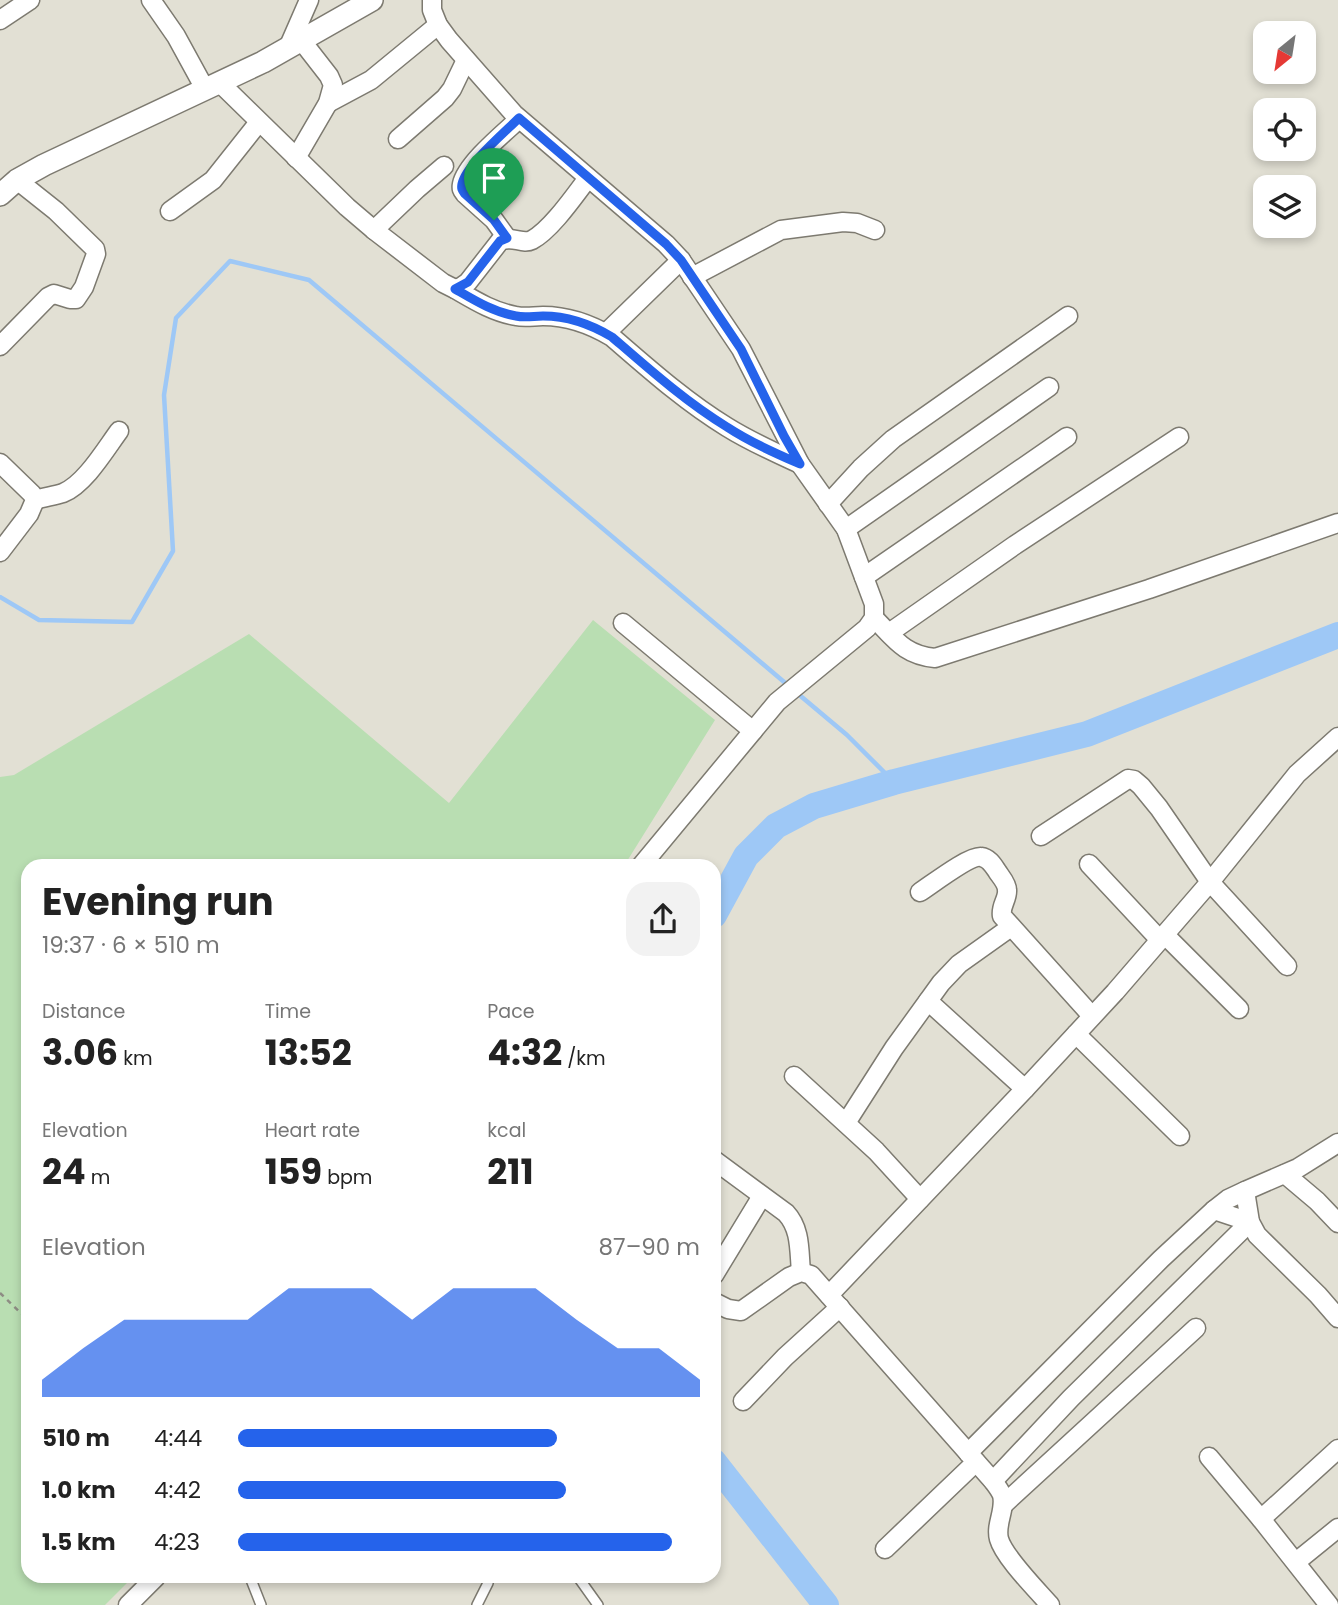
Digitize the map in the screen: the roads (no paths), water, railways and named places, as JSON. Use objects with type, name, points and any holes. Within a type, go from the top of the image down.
[{"type":"street","points":[[294,44],[309,0]]},
{"type":"street","points":[[432,0],[432,10],[449,40],[519,118],[666,244],[681,260],[741,349],[800,464],[846,529],[874,604],[874,618],[867,628],[777,702],[647,859]]},
{"type":"street","points":[[0,195],[17,180],[44,165],[212,86],[294,44],[369,1]]},
{"type":"street","points":[[158,3],[176,36],[212,86],[259,122],[374,230],[443,283],[485,307],[511,316],[567,319],[606,333],[677,392],[726,426],[800,464]]},
{"type":"street","points":[[328,103],[371,80],[438,24]]},
{"type":"street","points":[[294,44],[329,76],[333,85],[328,103],[296,159]]},
{"type":"street","points":[[398,139],[452,89],[466,60]]},
{"type":"street","points":[[507,238],[494,220],[465,194],[462,184],[474,163],[519,118]]},
{"type":"street","points":[[170,211],[214,180],[259,122]]},
{"type":"street","points":[[374,230],[444,166]]},
{"type":"street","points":[[455,289],[468,282],[500,241],[507,238],[527,242],[533,240],[554,221],[588,178]]},
{"type":"street","points":[[0,346],[48,297],[54,294],[76,299],[84,287],[96,254],[95,249],[56,211],[17,180]]},
{"type":"street","points":[[692,277],[781,230],[843,222],[857,223],[876,230]]},
{"type":"street","points":[[606,333],[681,260]]},
{"type":"street","points":[[828,504],[861,468],[893,439],[1068,316]]},
{"type":"street","points":[[846,529],[1049,387]]},
{"type":"street","points":[[35,499],[62,493],[77,484],[119,431]]},
{"type":"street","points":[[863,577],[1067,437]]},
{"type":"street","points":[[889,633],[1015,545],[1180,437]]},
{"type":"street","points":[[0,463],[35,499]]},
{"type":"street","points":[[0,552],[29,514],[35,499]]},
{"type":"street","points":[[874,618],[912,653],[935,657],[945,655],[1149,589],[1338,523]]},
{"type":"street","points":[[623,623],[753,731]]},
{"type":"street","points":[[743,1401],[835,1301],[920,1199],[1076,1034],[1162,937],[1297,774],[1335,745]]},
{"type":"street","points":[[1041,836],[1128,779],[1134,780],[1159,808],[1210,882],[1287,966]]},
{"type":"street","points":[[920,892],[976,857],[990,861],[1008,892],[1001,911],[1002,916],[1092,1016]]},
{"type":"street","points":[[1089,864],[1239,1009]]},
{"type":"street","points":[[846,1123],[894,1048],[952,971],[1011,927]]},
{"type":"street","points":[[928,1001],[1025,1089]]},
{"type":"street","points":[[1076,1034],[1180,1136]]},
{"type":"street","points":[[794,1076],[876,1151],[920,1199]]},
{"type":"street","points":[[885,1549],[1161,1259],[1214,1210],[1228,1199],[1298,1168],[1338,1143]]},
{"type":"street","points":[[721,1165],[793,1221],[798,1234],[801,1272]]},
{"type":"street","points":[[1285,1174],[1338,1223]]},
{"type":"street","points":[[1245,1191],[1250,1222],[1257,1235],[1338,1318]]},
{"type":"street","points":[[721,1263],[762,1196]]},
{"type":"street","points":[[1214,1210],[1250,1222]]},
{"type":"street","points":[[993,1481],[1071,1398],[1250,1222]]},
{"type":"street","points":[[721,1306],[741,1311],[789,1277],[801,1272],[810,1275],[1002,1493],[1003,1505],[998,1527],[1004,1551],[1050,1605]]},
{"type":"street","points":[[1003,1505],[1196,1328]]},
{"type":"street","points":[[1261,1518],[1338,1449]]},
{"type":"street","points":[[1209,1457],[1329,1605]]},
{"type":"street","points":[[1296,1562],[1338,1528]]},
{"type":"street","points":[[128,1605],[150,1583]]},
{"type":"lane","points":[[252,1583],[261,1605]]},
{"type":"lane","points":[[477,1605],[488,1583]]},
{"type":"lane","points":[[582,1583],[598,1605]]},
{"type":"waterway","points":[[0,597],[39,620],[132,622],[173,551],[164,395],[176,318],[230,261],[309,280],[790,687]]},
{"type":"waterway","points":[[721,902],[746,856],[776,826],[814,806],[894,782],[1087,734],[1338,635]]},
{"type":"waterway","points":[[797,693],[847,735],[894,782]]},
{"type":"waterway","points":[[721,1471],[826,1605]]}]
